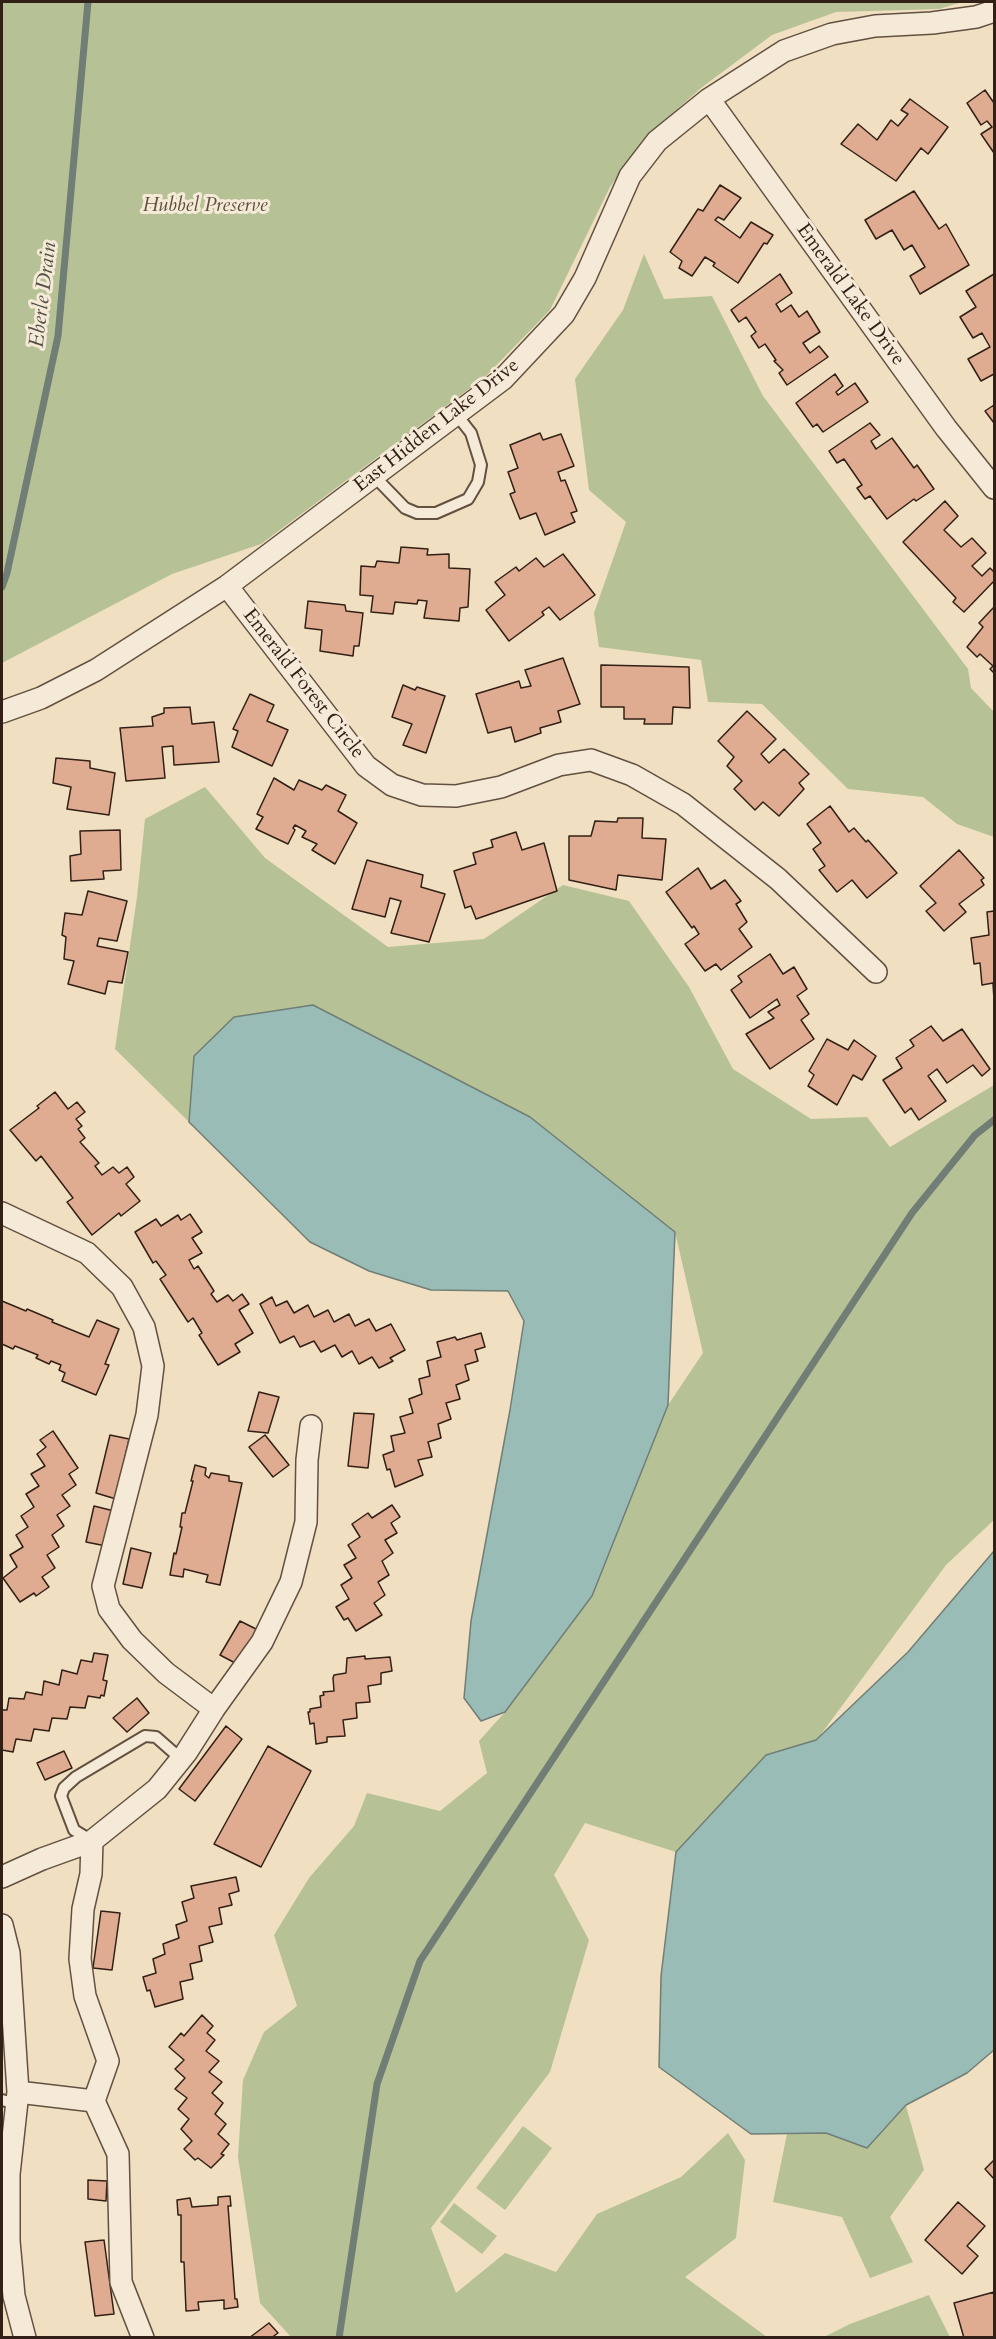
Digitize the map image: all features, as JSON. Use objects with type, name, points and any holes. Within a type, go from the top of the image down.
[{"type":"street","name":"East Hidden Lake Drive","points":[[2,712],[41,698],[96,670],[227,586],[503,379],[564,314],[585,278],[630,176],[657,141],[709,99],[784,51],[832,34],[875,26],[932,23],[976,17],[994,11]]},
{"type":"street","name":"Emerald Lake Drive","points":[[709,99],[946,428],[994,488]]},
{"type":"street","name":"Emerald Forest Circle","points":[[227,586],[366,766],[392,785],[422,795],[456,796],[501,787],[559,765],[591,760],[632,775],[683,804],[778,879],[876,972]]},
{"type":"street","points":[[2,1213],[87,1253],[123,1287],[144,1327],[153,1366],[147,1415],[103,1586],[109,1609],[132,1640],[166,1673],[214,1708]]},
{"type":"street","points":[[2,1877],[42,1859],[92,1841],[157,1789],[181,1759],[214,1708],[262,1642],[291,1582],[306,1522],[310,1426]]},
{"type":"street","points":[[92,1841],[91,1874],[84,1910],[80,1959],[85,1996],[108,2061],[94,2101],[118,2154],[121,2282],[143,2337]]},
{"type":"street","points":[[2,1925],[9,1953],[12,2099],[8,2297],[25,2337]]},
{"type":"street","points":[[12,2099],[94,2101]]},
{"type":"lane","points":[[374,476],[405,508],[417,513],[436,513],[468,499],[478,482],[481,465],[471,433],[456,414]]},
{"type":"lane","points":[[92,1841],[74,1830],[61,1796],[64,1788],[76,1777],[145,1736],[156,1737],[181,1759]]},
{"type":"green space","name":"Hubbel Preserve","points":[[2,2],[962,2],[939,9],[836,12],[772,35],[701,88],[646,137],[610,187],[550,310],[485,377],[261,544],[172,574],[2,663]]},
{"type":"green space","points":[[644,254],[664,299],[712,296],[763,396],[968,669],[971,688],[994,712],[994,837],[957,824],[923,797],[848,789],[762,704],[708,702],[701,660],[599,647],[594,613],[626,522],[589,490],[575,379],[623,310]]},
{"type":"green space","points":[[205,787],[265,858],[388,947],[484,939],[563,885],[629,901],[689,987],[733,1069],[811,1119],[867,1117],[890,1147],[994,1085],[994,1520],[946,1565],[816,1741],[766,1755],[676,1852],[585,1823],[554,1875],[589,1940],[550,2072],[431,2228],[456,2293],[505,2253],[556,2272],[597,2214],[681,2177],[728,2133],[745,2160],[736,2238],[685,2277],[767,2337],[291,2337],[260,2303],[238,2157],[243,2080],[264,2032],[297,2006],[274,1935],[309,1878],[354,1826],[367,1793],[440,1811],[487,1773],[479,1741],[505,1712],[592,1596],[668,1405],[703,1353],[675,1232],[194,1056],[189,1122],[115,1049],[137,897],[145,819]]},
{"type":"green space","points":[[906,2106],[924,2170],[890,2217],[913,2262],[870,2278],[842,2217],[773,2202],[787,2134],[826,2133],[867,2148]]},
{"type":"green space","points":[[523,2126],[552,2148],[505,2210],[476,2188]]},
{"type":"green space","points":[[454,2203],[497,2236],[482,2254],[440,2222]]},
{"type":"green space","points":[[929,2295],[950,2337],[824,2337],[850,2324]]},
{"type":"water","points":[[313,1005],[530,1117],[675,1232],[668,1405],[592,1596],[505,1712],[481,1721],[464,1698],[471,1621],[524,1321],[508,1291],[431,1290],[369,1271],[310,1242],[189,1122],[194,1056],[234,1017]]},
{"type":"water","points":[[994,1551],[994,2050],[967,2073],[906,2105],[867,2148],[826,2133],[751,2134],[659,2067],[661,1976],[676,1852],[766,1755],[816,1740],[908,1652]]},
{"type":"building","points":[[985,90],[994,103],[994,153],[981,134],[992,127],[987,121],[981,125],[967,103]]},
{"type":"building","points":[[910,99],[948,127],[928,154],[921,148],[896,181],[841,144],[858,124],[877,140],[891,120],[898,126],[908,114],[901,110]]},
{"type":"building","points":[[720,185],[741,198],[724,220],[718,217],[715,220],[740,238],[751,222],[773,235],[767,244],[764,243],[738,283],[713,266],[715,263],[705,257],[692,276],[679,268],[682,261],[670,252],[698,209],[703,211]]},
{"type":"building","points":[[914,191],[939,229],[946,224],[969,265],[920,294],[910,276],[925,267],[912,245],[904,250],[892,230],[876,239],[865,220]]},
{"type":"building","points":[[780,274],[792,293],[776,304],[781,312],[791,305],[799,317],[807,311],[820,332],[803,343],[810,353],[819,346],[828,357],[787,385],[779,373],[783,370],[774,361],[776,360],[765,344],[759,348],[751,336],[756,332],[746,317],[739,322],[731,310]]},
{"type":"building","points":[[994,274],[994,374],[981,381],[968,359],[990,347],[982,333],[973,338],[960,317],[976,307],[966,291]]},
{"type":"building","points":[[835,374],[843,386],[836,392],[838,395],[855,383],[868,402],[823,432],[817,424],[813,427],[796,403]]},
{"type":"building","points":[[994,405],[994,423],[985,411]]},
{"type":"building","points":[[870,423],[880,435],[871,441],[876,449],[892,438],[914,468],[917,465],[934,489],[916,501],[914,499],[887,519],[870,496],[865,499],[857,488],[862,485],[844,459],[837,463],[829,451]]},
{"type":"building","points":[[540,433],[543,440],[561,434],[574,466],[558,472],[561,481],[565,480],[577,511],[571,513],[575,522],[545,535],[536,513],[520,519],[510,494],[515,492],[508,472],[518,468],[510,445]]},
{"type":"building","points":[[945,501],[958,516],[944,530],[961,547],[972,538],[986,553],[972,566],[982,576],[990,568],[994,572],[994,581],[964,612],[953,602],[956,598],[903,542]]},
{"type":"building","points":[[401,547],[428,549],[427,555],[449,554],[449,568],[470,569],[468,607],[460,608],[459,621],[424,618],[427,601],[418,600],[417,604],[395,602],[393,614],[371,612],[373,596],[360,595],[361,566],[375,567],[377,561],[399,563]]},
{"type":"building","points":[[563,554],[595,595],[560,620],[549,607],[542,612],[544,615],[509,641],[486,610],[505,595],[495,582],[516,567],[519,571],[536,558],[544,567]]},
{"type":"building","points":[[308,601],[345,605],[346,611],[363,613],[359,646],[354,646],[353,656],[320,651],[322,630],[305,628]]},
{"type":"building","points":[[994,607],[994,673],[990,669],[993,666],[980,654],[977,657],[967,647],[983,627],[979,623]]},
{"type":"building","points":[[563,658],[580,704],[558,711],[561,722],[540,728],[541,733],[515,742],[511,727],[488,733],[476,694],[519,681],[521,688],[531,686],[525,670]]},
{"type":"building","points":[[601,665],[689,667],[690,708],[673,707],[672,724],[644,724],[645,719],[624,719],[624,707],[601,707]]},
{"type":"building","points":[[403,685],[445,696],[426,753],[403,745],[412,724],[392,717]]},
{"type":"building","points":[[250,694],[274,705],[267,721],[288,730],[272,766],[232,747],[238,731],[233,729]]},
{"type":"building","points":[[190,707],[192,724],[214,722],[219,762],[174,765],[173,746],[162,747],[165,778],[126,781],[120,728],[153,726],[152,717],[164,713],[164,708]]},
{"type":"building","points":[[747,711],[776,739],[761,754],[769,763],[784,749],[809,774],[799,783],[804,789],[779,816],[763,802],[755,810],[734,789],[742,781],[727,766],[734,757],[718,741]]},
{"type":"building","points":[[56,758],[90,761],[90,768],[115,773],[109,815],[67,809],[71,787],[53,783]]},
{"type":"building","points":[[274,778],[294,790],[299,780],[322,790],[326,785],[346,795],[338,811],[357,823],[335,864],[312,850],[317,844],[302,837],[306,831],[295,825],[288,844],[256,829],[263,817],[257,814]]},
{"type":"building","points":[[830,806],[849,832],[854,828],[866,842],[868,840],[897,873],[867,898],[852,880],[837,892],[819,870],[825,866],[813,849],[821,843],[807,824]]},
{"type":"building","points":[[618,818],[643,818],[642,838],[666,839],[662,880],[618,875],[616,890],[569,880],[569,836],[591,836],[595,821],[617,822]]},
{"type":"building","points":[[120,830],[121,870],[103,871],[104,879],[71,881],[70,856],[81,854],[80,831]]},
{"type":"building","points":[[516,832],[522,850],[544,843],[557,891],[476,919],[471,906],[465,908],[454,871],[476,864],[473,853],[493,847],[491,840]]},
{"type":"building","points":[[959,850],[984,878],[981,880],[984,885],[959,904],[966,912],[944,931],[926,911],[936,903],[920,886]]},
{"type":"building","points":[[367,860],[423,875],[421,887],[445,894],[429,942],[391,933],[401,901],[390,898],[385,917],[352,909]]},
{"type":"building","points":[[698,868],[711,889],[725,880],[741,901],[736,904],[747,922],[739,929],[752,947],[721,970],[716,964],[705,971],[685,944],[699,934],[666,892]]},
{"type":"building","points":[[88,891],[127,901],[117,941],[99,938],[97,946],[128,952],[122,983],[108,981],[105,994],[68,984],[74,961],[64,959],[66,937],[62,935],[65,913],[82,915]]},
{"type":"building","points":[[994,911],[994,1000],[993,983],[982,985],[980,963],[974,964],[971,938],[989,935],[987,912]]},
{"type":"building","points":[[770,954],[783,974],[794,967],[807,989],[797,996],[809,1014],[801,1020],[814,1039],[770,1069],[746,1034],[774,1018],[768,1012],[780,1005],[777,999],[750,1018],[731,990],[742,982],[738,976]]},
{"type":"building","points":[[931,1026],[943,1041],[962,1029],[990,1069],[982,1076],[973,1065],[947,1083],[937,1069],[928,1076],[946,1101],[919,1120],[911,1108],[905,1113],[883,1080],[902,1068],[896,1058],[914,1046],[910,1040]]},
{"type":"building","points":[[827,1039],[848,1050],[854,1040],[876,1056],[862,1080],[853,1075],[837,1105],[808,1086],[814,1075],[809,1071]]},
{"type":"building","points":[[55,1092],[68,1109],[77,1102],[85,1112],[76,1119],[82,1126],[78,1129],[85,1138],[80,1142],[99,1163],[95,1166],[102,1175],[113,1167],[119,1173],[127,1167],[134,1177],[126,1184],[140,1201],[121,1216],[119,1213],[92,1235],[67,1202],[73,1198],[41,1156],[36,1161],[10,1130],[39,1108],[37,1106]]},
{"type":"building","points":[[190,1214],[202,1232],[192,1238],[202,1253],[189,1260],[194,1269],[198,1266],[214,1291],[211,1294],[217,1302],[228,1295],[233,1301],[242,1294],[249,1304],[239,1310],[253,1333],[235,1344],[240,1352],[218,1365],[199,1335],[202,1333],[193,1318],[188,1322],[160,1279],[166,1275],[156,1261],[153,1263],[135,1232],[156,1219],[161,1226],[178,1215],[181,1220]]},
{"type":"building","points":[[272,1297],[276,1306],[287,1301],[294,1313],[308,1305],[314,1317],[328,1310],[334,1322],[349,1314],[355,1326],[369,1319],[376,1331],[391,1324],[405,1350],[390,1358],[393,1361],[379,1368],[372,1357],[359,1364],[352,1351],[342,1357],[335,1345],[321,1352],[314,1341],[300,1347],[294,1336],[280,1343],[260,1304]]},
{"type":"building","points":[[2,1301],[26,1311],[27,1309],[89,1337],[97,1320],[119,1329],[105,1364],[109,1365],[96,1395],[62,1381],[65,1373],[59,1370],[61,1365],[51,1361],[49,1364],[36,1358],[38,1355],[15,1346],[13,1349],[2,1344]]},
{"type":"building","points":[[481,1333],[485,1347],[475,1350],[478,1361],[465,1365],[469,1380],[456,1385],[460,1399],[446,1403],[451,1419],[438,1424],[441,1438],[428,1442],[432,1457],[418,1460],[423,1475],[395,1487],[383,1455],[394,1451],[391,1436],[405,1433],[400,1417],[413,1413],[409,1399],[422,1394],[419,1379],[430,1376],[427,1361],[441,1357],[437,1342],[455,1337],[457,1340]]},
{"type":"building","points":[[259,1392],[279,1397],[268,1433],[248,1431]]},
{"type":"building","points":[[354,1413],[374,1414],[368,1468],[348,1466]]},
{"type":"building","points":[[53,1431],[78,1468],[69,1474],[76,1485],[62,1495],[70,1506],[57,1515],[64,1526],[52,1535],[59,1547],[47,1555],[55,1568],[42,1577],[49,1587],[36,1596],[34,1593],[20,1602],[3,1578],[17,1567],[10,1555],[23,1547],[16,1535],[28,1527],[21,1516],[34,1507],[26,1494],[39,1486],[31,1474],[45,1466],[37,1454],[46,1447],[40,1440]]},
{"type":"building","points":[[110,1435],[129,1439],[116,1499],[96,1493]]},
{"type":"building","points":[[265,1435],[289,1465],[273,1477],[249,1447]]},
{"type":"building","points":[[195,1465],[206,1468],[205,1475],[209,1478],[211,1473],[229,1476],[229,1481],[242,1483],[220,1585],[206,1582],[208,1575],[184,1569],[183,1577],[170,1575],[182,1527],[180,1527],[182,1513],[185,1513]]},
{"type":"building","points":[[392,1505],[400,1517],[391,1523],[397,1533],[385,1540],[393,1553],[382,1561],[389,1575],[378,1582],[385,1595],[374,1603],[382,1615],[356,1631],[348,1618],[344,1620],[336,1607],[349,1599],[341,1585],[352,1578],[344,1565],[356,1558],[348,1545],[360,1537],[352,1524],[368,1513],[372,1518]]},
{"type":"building","points":[[94,1506],[114,1511],[106,1546],[86,1542]]},
{"type":"building","points":[[131,1548],[151,1553],[142,1588],[123,1584]]},
{"type":"building","points":[[240,1621],[258,1630],[239,1665],[220,1655]]},
{"type":"building","points":[[94,1653],[108,1655],[103,1680],[107,1681],[104,1696],[101,1695],[100,1698],[88,1696],[85,1708],[70,1707],[67,1719],[52,1718],[49,1731],[34,1729],[31,1741],[16,1739],[13,1752],[2,1750],[2,1710],[7,1710],[9,1698],[24,1699],[26,1692],[42,1695],[44,1681],[59,1685],[62,1670],[77,1674],[81,1660],[92,1662]]},
{"type":"building","points":[[365,1656],[365,1659],[390,1657],[392,1671],[381,1673],[381,1684],[368,1686],[370,1702],[356,1703],[357,1718],[343,1720],[345,1736],[327,1737],[327,1742],[316,1744],[314,1723],[310,1724],[308,1712],[310,1709],[321,1707],[320,1696],[324,1695],[323,1692],[334,1691],[334,1675],[346,1673],[347,1658]]},
{"type":"building","points":[[137,1698],[149,1713],[127,1732],[113,1718]]},
{"type":"building","points":[[226,1726],[242,1739],[195,1801],[179,1789]]},
{"type":"building","points":[[268,1746],[311,1771],[261,1867],[214,1844]]},
{"type":"building","points":[[64,1751],[72,1768],[45,1780],[37,1763]]},
{"type":"building","points":[[236,1877],[239,1891],[229,1894],[232,1905],[219,1908],[222,1924],[209,1927],[213,1942],[199,1946],[202,1961],[190,1964],[193,1979],[180,1982],[183,1999],[155,2007],[143,1977],[156,1973],[153,1959],[165,1954],[163,1944],[179,1938],[176,1925],[187,1921],[182,1902],[194,1898],[191,1886]]},
{"type":"building","points":[[101,1911],[120,1913],[112,1970],[93,1968]]},
{"type":"building","points":[[202,2015],[213,2026],[207,2033],[215,2040],[206,2051],[219,2061],[209,2072],[222,2082],[212,2093],[223,2103],[215,2114],[226,2124],[218,2134],[229,2144],[221,2154],[224,2155],[211,2168],[198,2158],[195,2160],[184,2149],[192,2141],[181,2129],[189,2119],[178,2109],[187,2098],[175,2089],[185,2078],[175,2069],[184,2060],[169,2047],[181,2033],[184,2036]]},
{"type":"building","points":[[994,2160],[994,2179],[985,2169]]},
{"type":"building","points":[[88,2180],[107,2181],[106,2201],[88,2199]]},
{"type":"building","points":[[230,2196],[231,2206],[228,2206],[235,2299],[237,2299],[238,2307],[224,2309],[224,2300],[198,2302],[199,2310],[186,2311],[184,2262],[181,2262],[181,2215],[178,2215],[177,2200],[190,2198],[192,2207],[218,2205],[218,2197]]},
{"type":"building","points":[[958,2202],[985,2226],[967,2246],[978,2256],[962,2274],[925,2240]]},
{"type":"building","points":[[104,2240],[114,2314],[95,2316],[85,2242]]},
{"type":"building","points":[[994,2292],[994,2338],[964,2338],[954,2303]]},
{"type":"building","points":[[269,2323],[278,2333],[271,2338],[249,2338]]},
{"type":"waterway","name":"Eberle Drain","points":[[2,587],[7,573],[58,336],[88,2]]},
{"type":"waterway","points":[[339,2338],[377,2084],[420,1961],[912,1213],[975,1135],[994,1120]]}]
